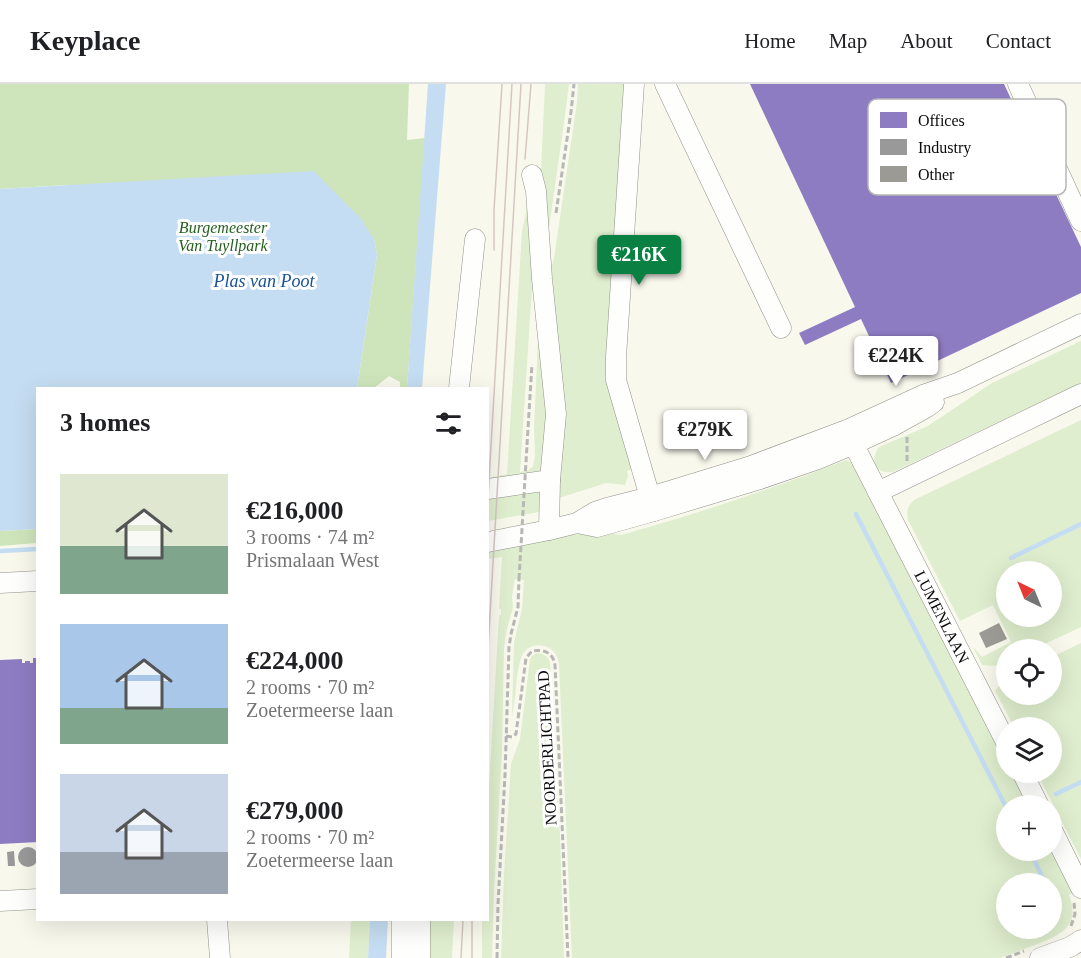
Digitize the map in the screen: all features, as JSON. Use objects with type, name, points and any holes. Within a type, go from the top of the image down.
[{"type":"street","points":[[634,84],[616,380],[652,504]]},
{"type":"street","points":[[665,84],[781,328]]},
{"type":"street","points":[[1018,84],[1025,99]]},
{"type":"street","points":[[532,175],[536,190],[542,279],[556,414],[550,480],[542,531]]},
{"type":"street","points":[[1066,188],[1081,221]]},
{"type":"street","points":[[459,387],[475,239]]},
{"type":"street","points":[[489,542],[577,523],[595,512],[652,504],[751,466],[852,436],[923,395],[958,382],[1081,324]]},
{"type":"street","points":[[878,492],[1081,394]]},
{"type":"street","name":"LUMENLAAN","points":[[852,436],[858,453],[996,722]]},
{"type":"street","points":[[489,489],[550,480]]},
{"type":"street","points":[[0,583],[36,581]]},
{"type":"street","points":[[1062,856],[1077,894]]},
{"type":"street","points":[[0,901],[36,898]]},
{"type":"street","points":[[217,921],[220,958]]},
{"type":"street","points":[[402,921],[402,958]]},
{"type":"street","points":[[420,921],[420,958]]},
{"type":"street","points":[[1033,954],[1070,946],[1075,935]]},
{"type":"path","points":[[907,431],[908,477]]},
{"type":"path","name":"NOORDERLICHTPAD","points":[[497,958],[509,647],[518,607],[527,445]]},
{"type":"path","name":"NOORDERLICHTPAD","points":[[506,736],[516,734],[526,658],[532,651],[546,651],[553,658],[555,665],[568,958]]},
{"type":"path","points":[[1075,935],[1072,923],[1077,894]]},
{"type":"path","points":[[1006,958],[1033,954]]},
{"type":"green space","points":[[0,84],[409,84],[407,140],[425,138],[407,387],[400,387],[400,382],[389,376],[375,387],[357,387],[377,255],[374,239],[66,185],[0,189]]},
{"type":"green space","points":[[545,84],[569,84],[547,242],[532,292],[520,472],[529,470],[533,466],[535,456],[534,428],[540,297],[554,258],[578,84],[626,84],[607,358],[633,469],[627,471],[625,485],[606,483],[556,499],[559,505],[539,512],[489,521],[489,478],[507,474],[522,231],[531,190],[540,190]]},
{"type":"green space","points":[[1081,341],[1081,383],[893,472],[882,471],[876,466],[874,458],[879,447],[928,426],[992,383]]},
{"type":"green space","points":[[1081,420],[1081,627],[1055,639],[1010,639],[1004,627],[1062,627],[1062,561],[996,561],[996,611],[993,605],[960,621],[908,520],[908,508],[911,503]]},
{"type":"green space","points":[[846,460],[852,463],[860,472],[996,740],[996,783],[1018,783],[1025,795],[996,795],[996,861],[1058,861],[1074,892],[1069,895],[1072,915],[1066,928],[1062,931],[1062,873],[996,873],[996,939],[1048,939],[1000,958],[572,958],[559,664],[555,653],[546,646],[534,646],[525,651],[520,660],[512,715],[514,642],[522,609],[524,580],[515,579],[513,608],[504,648],[502,752],[492,958],[482,958],[482,921],[489,921],[489,787],[499,615],[501,615],[501,609],[499,609],[502,557],[489,559],[489,550],[580,534],[611,531],[621,535],[678,518]]},
{"type":"green space","points":[[36,529],[36,543],[0,546],[0,531]]},
{"type":"green space","points":[[1081,643],[1081,859],[1062,822],[1062,795],[1048,795],[1042,783],[1062,783],[1062,717],[1009,717],[1002,705],[1062,705],[1062,652]]},
{"type":"green space","points":[[973,647],[982,657],[996,650],[996,665],[982,665]]},
{"type":"green space","points":[[537,653],[548,658],[550,662],[560,835],[564,958],[501,958],[511,764],[520,739],[530,659]]},
{"type":"green space","points":[[351,921],[370,921],[368,958],[349,958]]},
{"type":"green space","points":[[428,921],[454,921],[452,958],[428,958]]},
{"type":"water","points":[[428,84],[446,84],[422,387],[407,387]]},
{"type":"water","name":"Plas van Poot","points":[[314,171],[361,219],[374,239],[377,255],[357,387],[36,387],[36,529],[0,531],[0,189]]},
{"type":"water","points":[[370,921],[388,921],[386,958],[368,958]]},
{"type":"building: Offices","points":[[750,84],[1004,84],[1011,99],[868,99],[868,195],[1056,195],[1081,247],[1081,293],[891,383],[861,319],[805,345],[799,333],[855,307]]},
{"type":"building: Offices","points":[[33,658],[36,658],[36,842],[0,844],[0,660],[22,659],[22,663],[30,661],[33,663]]},
{"type":"building: Industry","points":[[28,847],[35,850],[35,864],[28,867],[21,864],[18,857],[21,850]]},
{"type":"building: Industry","points":[[14,851],[15,866],[8,866],[7,852]]},
{"type":"building: Other","points":[[996,624],[996,627],[1001,627],[1007,639],[996,639],[996,644],[986,648],[979,633]]},
{"type":"waterway","points":[[856,514],[1000,795]]},
{"type":"waterway","points":[[1011,558],[1081,524]]},
{"type":"waterway","points":[[0,551],[36,549]]},
{"type":"waterway","points":[[1056,794],[1081,782]]},
{"type":"waterway","points":[[1034,861],[1040,873]]},
{"type":"tram line","points":[[494,250],[494,210],[502,84]]},
{"type":"tram line","points":[[489,481],[512,84]]},
{"type":"tram line","points":[[489,632],[521,84]]},
{"type":"tram line","points":[[525,159],[531,84]]},
{"type":"tram line","points":[[461,958],[463,921]]},
{"type":"tram line","points":[[472,921],[472,958]]},
{"type":"park label","name":"Burgemeester Van Tuyllpark","points":[[223,236]]}]
